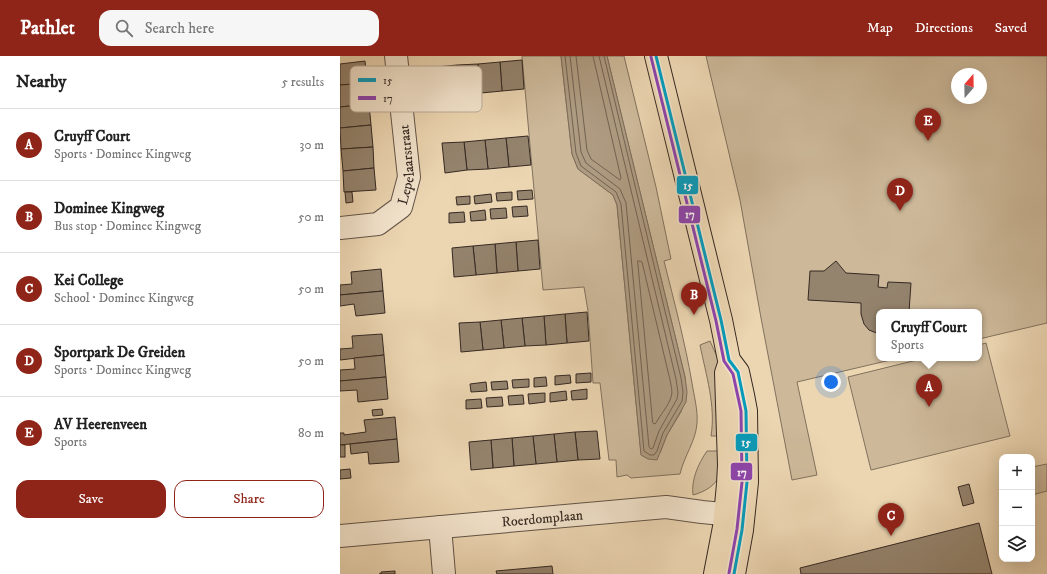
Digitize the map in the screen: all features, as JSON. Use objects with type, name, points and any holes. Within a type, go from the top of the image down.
[{"type":"main road","points":[[656,56],[721,320],[729,360],[726,372],[729,465],[740,545],[734,574]]},
{"type":"main road","points":[[715,574],[719,557],[735,515]]},
{"type":"street","name":"Lepelaarstraat","points":[[396,56],[397,66]]},
{"type":"street","name":"Lepelaarstraat","points":[[340,228],[378,224],[401,207],[409,177],[402,112]]},
{"type":"street","name":"Roerdomplaan","points":[[340,536],[666,507],[735,515]]},
{"type":"street","points":[[440,527],[444,574]]},
{"type":"shaded area","points":[[522,56],[561,56],[572,154],[578,169],[613,195],[617,205],[641,454],[660,453],[667,435],[681,412],[686,397],[685,377],[607,56],[624,56],[656,187],[671,259],[664,261],[683,337],[696,408],[696,430],[680,474],[631,478],[627,475],[617,477],[616,460],[609,460],[600,383],[593,383],[588,311],[584,287],[543,290]]},
{"type":"shaded area","points":[[706,56],[1047,56],[1047,323],[982,338],[982,309],[876,309],[876,361],[886,361],[797,382],[817,475],[792,480],[740,200]]},
{"type":"shaded area","points":[[710,341],[720,367],[722,436],[711,436],[711,402],[700,345]]},
{"type":"shaded area","points":[[986,343],[1010,436],[871,470],[848,377],[913,361],[982,361],[982,344]]},
{"type":"shaded area","points":[[707,451],[723,451],[721,471],[713,485],[693,495],[693,484],[696,472]]},
{"type":"shaded area","points":[[1047,464],[1047,491],[1035,494],[1035,490],[1035,466]]},
{"type":"water","points":[[561,56],[607,56],[685,377],[687,392],[686,402],[667,435],[657,460],[648,459],[641,455],[617,205],[613,195],[578,169],[572,154]]},
{"type":"building","points":[[522,60],[524,89],[502,91],[500,62]]},
{"type":"building","points":[[365,61],[365,66],[350,66],[350,84],[340,85],[340,64]]},
{"type":"building","points":[[500,62],[502,91],[482,93],[482,66],[478,66],[478,64]]},
{"type":"building","points":[[478,64],[478,66],[457,66]]},
{"type":"building","points":[[350,84],[350,106],[340,107],[340,85]]},
{"type":"building","points":[[350,106],[350,112],[370,112],[371,125],[340,128],[340,107]]},
{"type":"building","points":[[371,125],[373,147],[341,149],[340,128]]},
{"type":"building","points":[[528,136],[531,165],[509,167],[506,138]]},
{"type":"building","points":[[506,138],[509,167],[488,169],[485,140]]},
{"type":"building","points":[[485,140],[488,169],[467,170],[464,142]]},
{"type":"building","points":[[464,142],[467,170],[445,173],[442,143]]},
{"type":"building","points":[[373,147],[374,168],[343,171],[341,149]]},
{"type":"building","points":[[374,168],[376,190],[344,192],[343,171]]},
{"type":"building","points":[[532,190],[533,199],[518,200],[517,191]]},
{"type":"building","points":[[345,192],[352,192],[353,202],[346,203]]},
{"type":"building","points":[[512,192],[512,200],[497,201],[496,193]]},
{"type":"building","points":[[491,194],[492,202],[475,204],[474,196]]},
{"type":"building","points":[[470,196],[470,204],[457,205],[456,197]]},
{"type":"building","points":[[527,206],[528,216],[513,217],[512,207]]},
{"type":"building","points":[[506,208],[507,218],[491,219],[490,209]]},
{"type":"building","points":[[485,210],[486,220],[471,221],[470,212]]},
{"type":"building","points":[[464,212],[465,222],[449,223],[449,213]]},
{"type":"building","points":[[538,240],[540,269],[518,271],[516,242]]},
{"type":"building","points":[[516,242],[518,271],[497,273],[495,244]]},
{"type":"building","points":[[495,244],[497,273],[476,275],[473,246]]},
{"type":"building","points":[[473,246],[476,275],[454,277],[452,248]]},
{"type":"building","points":[[836,261],[846,273],[879,275],[878,287],[887,288],[888,282],[911,283],[909,309],[876,309],[876,333],[869,330],[864,324],[861,314],[861,303],[808,300],[810,271],[824,271]]},
{"type":"building","points":[[381,269],[383,291],[340,295],[340,285],[352,284],[351,272]]},
{"type":"building","points":[[383,291],[385,313],[356,316],[354,304],[340,306],[340,295]]},
{"type":"building","points":[[587,312],[589,341],[567,343],[565,314]]},
{"type":"building","points":[[565,314],[567,343],[546,345],[544,316]]},
{"type":"building","points":[[544,316],[546,345],[525,346],[522,318]]},
{"type":"building","points":[[522,318],[525,346],[504,348],[501,320]]},
{"type":"building","points":[[501,320],[504,348],[483,350],[480,322]]},
{"type":"building","points":[[480,322],[483,350],[461,352],[459,323]]},
{"type":"building","points":[[382,334],[384,355],[340,360],[340,349],[353,348],[352,336]]},
{"type":"building","points":[[384,355],[386,377],[340,381],[340,370],[355,369],[354,358]]},
{"type":"building","points":[[591,373],[591,382],[576,383],[576,374]]},
{"type":"building","points":[[570,375],[571,383],[555,385],[555,376]]},
{"type":"building","points":[[386,377],[388,399],[358,402],[357,390],[340,391],[340,381]]},
{"type":"building","points":[[546,377],[547,386],[534,387],[534,378]]},
{"type":"building","points":[[529,379],[529,387],[513,388],[512,380]]},
{"type":"building","points":[[507,381],[508,389],[492,390],[491,382]]},
{"type":"building","points":[[486,382],[487,391],[471,392],[470,384]]},
{"type":"building","points":[[587,389],[587,399],[572,400],[571,391]]},
{"type":"building","points":[[566,391],[567,400],[550,402],[550,393]]},
{"type":"building","points":[[545,393],[545,402],[529,404],[528,394]]},
{"type":"building","points":[[523,395],[524,404],[509,405],[508,396]]},
{"type":"building","points":[[502,397],[503,406],[487,407],[486,398]]},
{"type":"building","points":[[481,399],[482,408],[466,409],[466,400]]},
{"type":"building","points":[[382,409],[383,415],[373,416],[372,410]]},
{"type":"building","points":[[395,417],[397,439],[340,445],[340,433],[344,433],[344,435],[366,432],[364,420]]},
{"type":"building","points":[[597,431],[600,459],[578,460],[575,432]]},
{"type":"building","points":[[575,432],[578,460],[557,462],[554,434]]},
{"type":"building","points":[[554,434],[557,462],[536,464],[533,436]]},
{"type":"building","points":[[533,436],[536,464],[514,466],[512,438]]},
{"type":"building","points":[[512,438],[514,466],[493,468],[491,440]]},
{"type":"building","points":[[397,439],[399,462],[369,464],[368,452],[351,454],[350,444]]},
{"type":"building","points":[[491,440],[493,468],[471,470],[469,442]]},
{"type":"building","points":[[340,445],[345,445],[345,457],[340,457]]},
{"type":"building","points":[[350,469],[351,478],[340,479],[340,470]]},
{"type":"building","points":[[969,484],[974,503],[963,506],[958,487]]},
{"type":"building","points":[[979,523],[992,574],[801,574],[800,568]]},
{"type":"building","points":[[552,566],[553,574],[497,574],[496,571]]},
{"type":"building","points":[[395,571],[395,574],[381,574],[381,572]]},
{"type":"transit line","name":"15","points":[[656,56],[721,320],[729,360],[738,372],[746,411],[747,482],[742,530],[734,574]]},
{"type":"transit line","name":"17","points":[[651,57],[716,321],[724,361],[733,374],[741,411],[742,482],[737,529],[729,573]]},
{"type":"place","name":"AV Heerenveen","points":[[928,141]]},
{"type":"place","name":"Sportpark De Greiden","points":[[900,211]]},
{"type":"place","name":"Dominee Kingweg","points":[[694,315]]},
{"type":"place","name":"Cruyff Court","points":[[929,407]]},
{"type":"place","name":"Kei College","points":[[891,536]]}]
